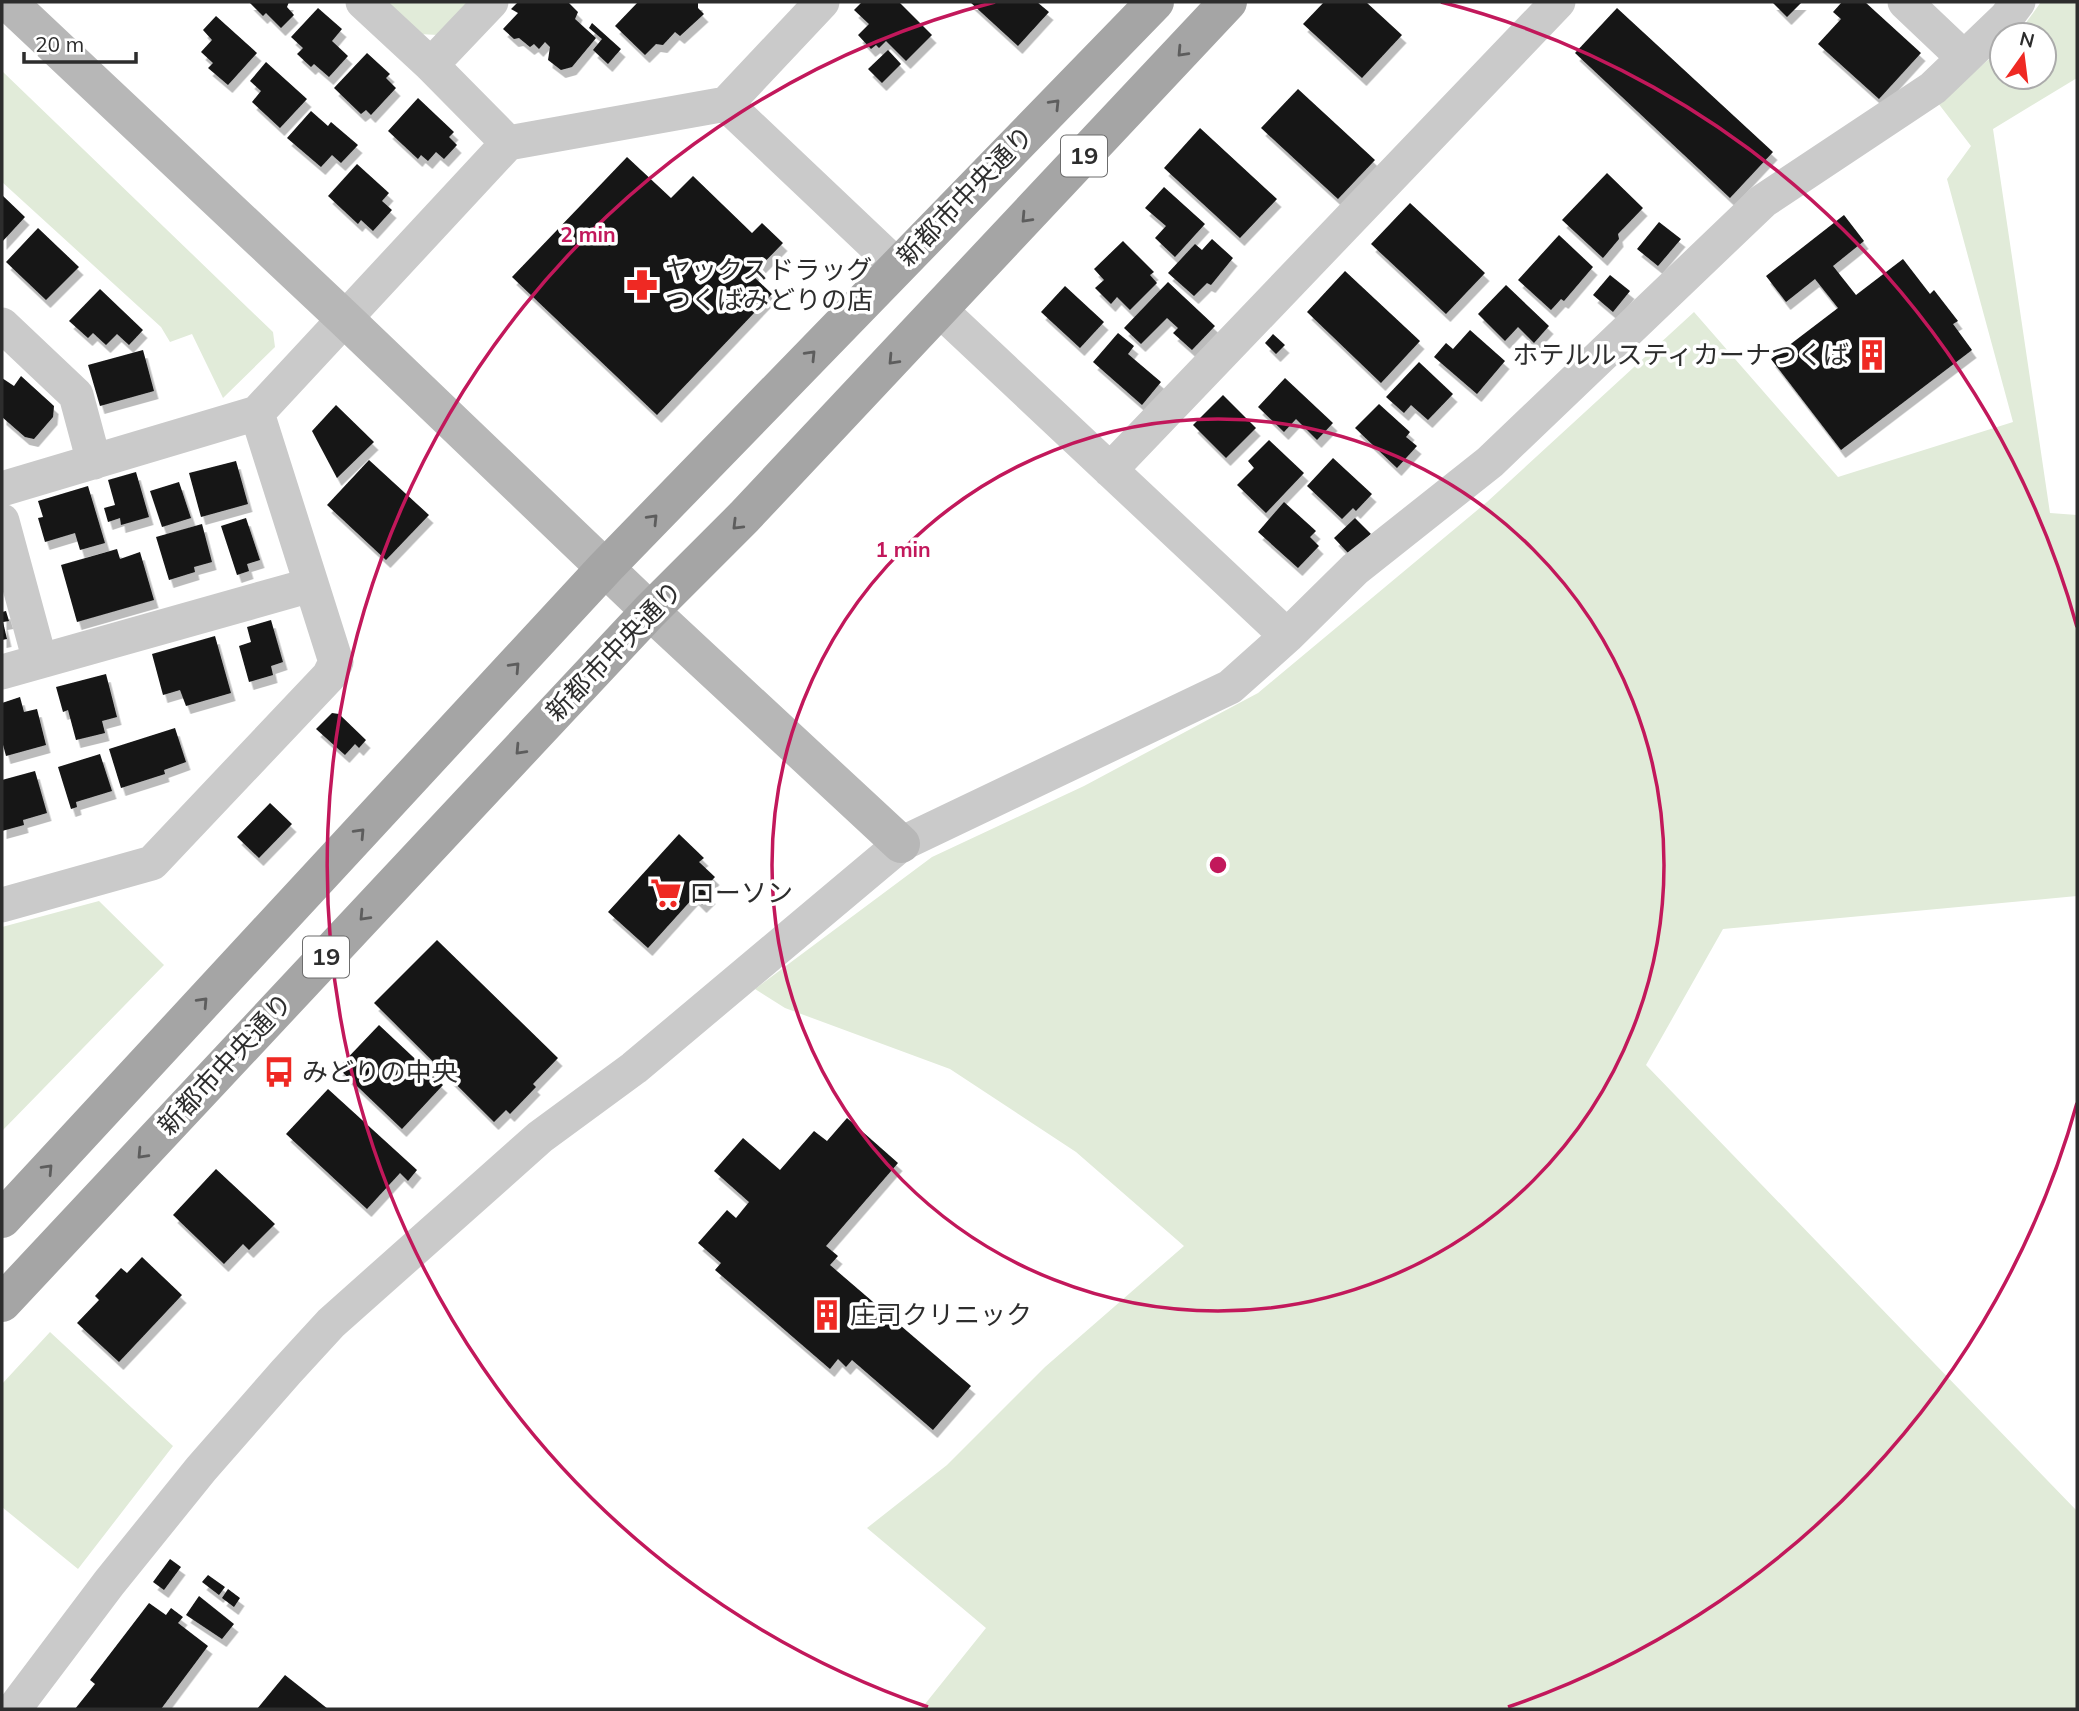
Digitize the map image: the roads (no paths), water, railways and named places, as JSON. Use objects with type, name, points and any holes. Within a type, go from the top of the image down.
[{"type":"main road","name":"新都市中央通り","points":[[2,1219],[605,568],[1154,2]]},
{"type":"main road","name":"新都市中央通り","points":[[2,1303],[650,611],[744,517],[1228,2]]},
{"type":"street","points":[[8,2],[345,318],[650,611],[901,844]]},
{"type":"street","points":[[363,2],[431,65],[508,143]]},
{"type":"street","points":[[431,65],[491,2]]},
{"type":"street","points":[[2,489],[257,413],[508,143],[726,104],[822,2]]},
{"type":"street","points":[[1110,470],[1558,2]]},
{"type":"street","points":[[1905,2],[1964,58]]},
{"type":"street","points":[[14,1709],[201,1469],[331,1323],[540,1137],[634,1068],[901,844],[1230,687],[1355,569],[1490,463],[1763,201],[1933,88],[2006,18],[2018,2]]},
{"type":"street","points":[[726,104],[897,266]]},
{"type":"street","points":[[940,310],[1287,636]]},
{"type":"street","points":[[2,325],[76,395],[94,462]]},
{"type":"street","points":[[2,905],[152,863],[329,676],[336,662],[257,413]]},
{"type":"street","points":[[2,521],[40,661]]},
{"type":"street","points":[[2,672],[311,585]]},
{"type":"place","name":"ヤックスドラッグ つくばみどりの店","points":[[642,285]]},
{"type":"place","name":"ホテルルスティカーナつくば","points":[[1872,355]]},
{"type":"place","name":"ローソン","points":[[666,893]]},
{"type":"place","name":"みどりの中央","points":[[279,1072]]},
{"type":"place","name":"庄司クリニック","points":[[827,1315]]}]
